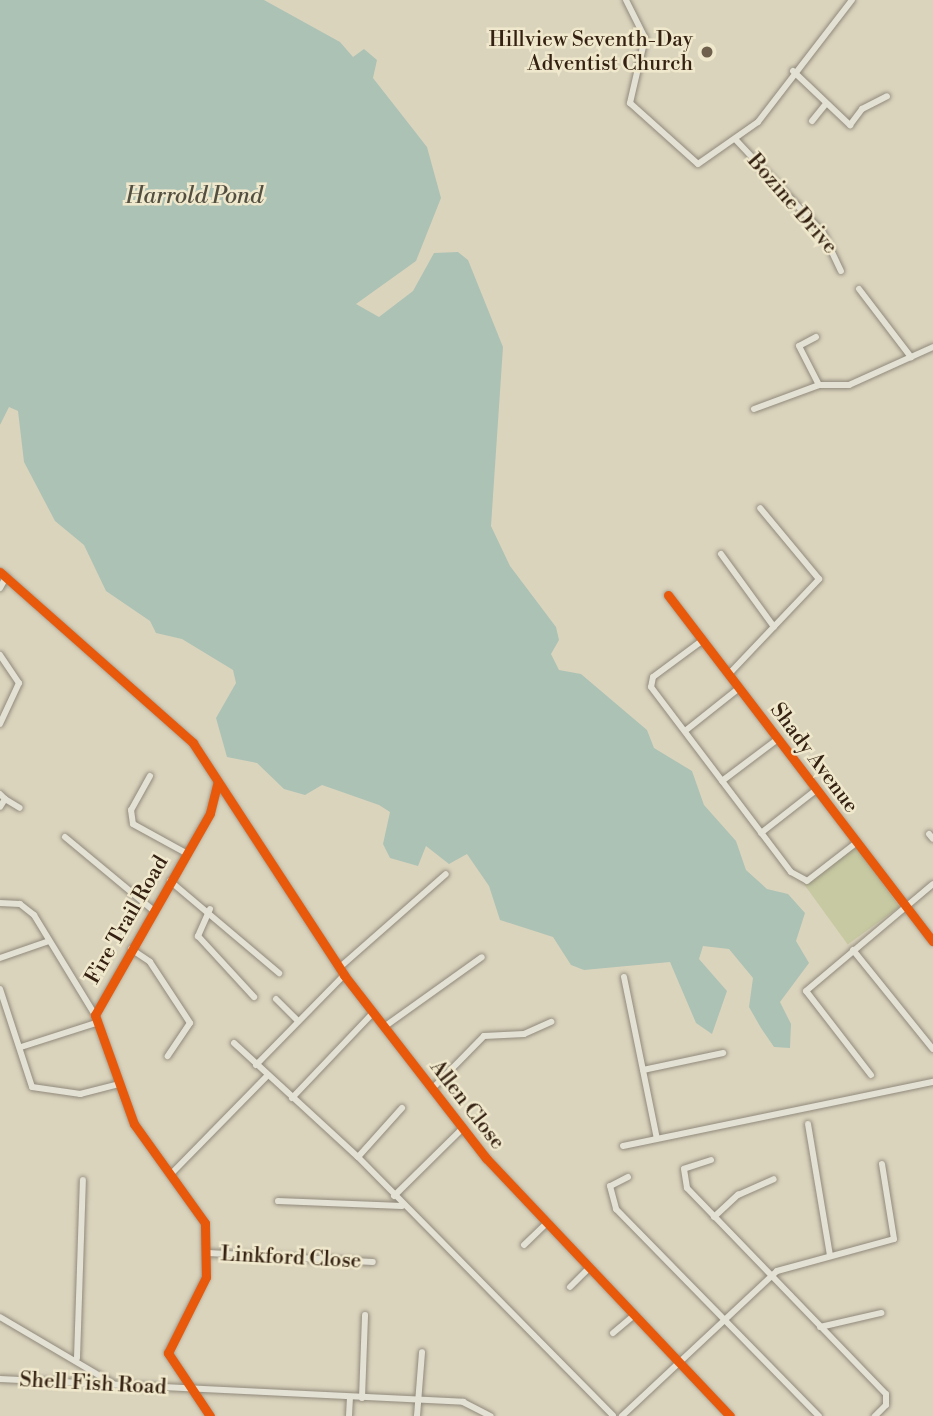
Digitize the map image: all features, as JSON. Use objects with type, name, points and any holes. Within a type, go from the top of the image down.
[{"type":"street","points":[[626,0],[645,38],[629,93],[632,106],[694,163],[736,140],[761,119],[793,71],[852,0]]},
{"type":"street","points":[[793,71],[825,105],[850,125],[862,109],[887,96]]},
{"type":"street","points":[[812,121],[825,105]]},
{"type":"street","name":"Bozine Drive","points":[[736,140],[823,233],[841,271]]},
{"type":"street","points":[[859,289],[912,357]]},
{"type":"street","points":[[816,337],[799,346],[819,385]]},
{"type":"street","points":[[754,409],[819,385],[849,386],[933,347]]},
{"type":"street","points":[[729,674],[819,579],[760,508]]},
{"type":"street","points":[[721,554],[774,627]]},
{"type":"street","points":[[0,588],[3,575],[175,724],[218,782]]},
{"type":"street","name":"Shady Avenue","points":[[668,595],[933,941]]},
{"type":"street","points":[[703,640],[650,683],[722,782],[803,882],[856,843]]},
{"type":"street","points":[[0,655],[19,683],[0,724]]},
{"type":"street","points":[[685,731],[739,688]]},
{"type":"street","points":[[722,782],[778,739]]},
{"type":"street","points":[[150,776],[131,810],[133,824],[186,853]]},
{"type":"street","name":"Fire Trail Road","points":[[210,1416],[187,1390],[168,1349],[202,1288],[208,1253],[203,1217],[139,1133],[95,1015],[210,813],[218,782]]},
{"type":"street","name":"Allen Close","points":[[218,782],[339,968],[463,1128],[545,1225],[730,1416]]},
{"type":"street","points":[[761,833],[816,790]]},
{"type":"street","points":[[0,807],[3,797],[20,808]]},
{"type":"street","points":[[65,837],[153,910]]},
{"type":"street","points":[[339,968],[446,874]]},
{"type":"street","points":[[170,881],[210,909],[279,973]]},
{"type":"street","points":[[871,1075],[806,994],[853,950],[933,884]]},
{"type":"street","points":[[0,903],[20,904],[49,941],[95,1015]]},
{"type":"street","points":[[210,909],[198,936],[254,997]]},
{"type":"street","points":[[0,958],[49,941]]},
{"type":"street","points":[[131,949],[150,962],[190,1023],[168,1056]]},
{"type":"street","points":[[853,950],[933,1049]]},
{"type":"street","points":[[384,1027],[482,957]]},
{"type":"street","points":[[256,1065],[344,975]]},
{"type":"street","points":[[624,977],[657,1139]]},
{"type":"street","points":[[0,989],[21,1047],[27,1076],[40,1091],[80,1094],[119,1083]]},
{"type":"street","points":[[276,999],[298,1021]]},
{"type":"street","points":[[292,1098],[373,1013]]},
{"type":"street","points":[[432,1089],[484,1036],[524,1034],[551,1022]]},
{"type":"street","points":[[21,1047],[96,1023]]},
{"type":"street","points":[[234,1044],[358,1157],[402,1206],[613,1416]]},
{"type":"street","points":[[643,1070],[723,1054]]},
{"type":"street","points":[[172,1173],[268,1075]]},
{"type":"street","points":[[623,1146],[933,1082]]},
{"type":"street","points":[[358,1157],[402,1108]]},
{"type":"street","points":[[808,1124],[830,1255]]},
{"type":"street","points":[[394,1196],[463,1128]]},
{"type":"street","points":[[711,1160],[686,1166],[682,1177],[714,1217],[888,1397],[875,1416]]},
{"type":"street","points":[[622,1416],[771,1276],[830,1255],[895,1237],[882,1164]]},
{"type":"street","points":[[628,1177],[610,1186],[613,1205],[819,1416]]},
{"type":"street","points":[[714,1217],[738,1195],[774,1179]]},
{"type":"street","points":[[77,1358],[83,1180]]},
{"type":"street","points":[[278,1200],[402,1206]]},
{"type":"street","points":[[524,1245],[545,1225]]},
{"type":"street","name":"Linkford Close","points":[[208,1253],[373,1262]]},
{"type":"street","points":[[570,1287],[588,1269]]},
{"type":"street","points":[[820,1327],[881,1313]]},
{"type":"street","points":[[362,1398],[365,1315]]},
{"type":"street","points":[[613,1333],[633,1315]]},
{"type":"street","points":[[0,1317],[9,1327],[77,1358],[114,1384]]},
{"type":"street","points":[[417,1416],[422,1352]]},
{"type":"street","name":"Shell Fish Road","points":[[0,1379],[418,1402],[463,1402],[491,1416]]},
{"type":"street","points":[[349,1416],[350,1398]]},
{"type":"green space","points":[[856,847],[899,907],[848,944],[804,885]]},
{"type":"water","name":"Harrold Pond","points":[[0,0],[264,0],[340,42],[353,57],[364,49],[377,60],[373,78],[427,147],[441,198],[416,261],[356,304],[379,317],[413,291],[434,253],[458,252],[468,260],[503,347],[491,526],[510,566],[556,627],[559,640],[551,654],[559,670],[581,674],[647,730],[654,748],[692,771],[704,805],[736,841],[746,870],[767,889],[788,894],[805,913],[796,941],[809,963],[780,1002],[791,1024],[790,1048],[774,1047],[761,1028],[749,1007],[753,978],[729,949],[703,946],[699,959],[727,991],[712,1034],[696,1023],[670,962],[584,970],[571,965],[553,937],[500,920],[489,886],[467,854],[449,864],[426,846],[418,866],[390,858],[383,844],[390,812],[379,805],[322,785],[305,795],[284,789],[257,763],[227,757],[216,718],[236,683],[233,670],[182,639],[156,633],[150,621],[106,591],[84,545],[55,521],[24,462],[18,411],[9,407],[0,425]]},
{"type":"cycle path","points":[[0,572],[193,743],[344,975],[486,1158],[730,1416]]},
{"type":"cycle path","points":[[668,595],[933,941]]},
{"type":"cycle path","points":[[210,1416],[168,1353],[206,1277],[205,1223],[134,1124],[95,1015],[210,813],[218,782]]},
{"type":"place","name":"Hillview Seventh-Day Adventist Church","points":[[707,52]]}]
